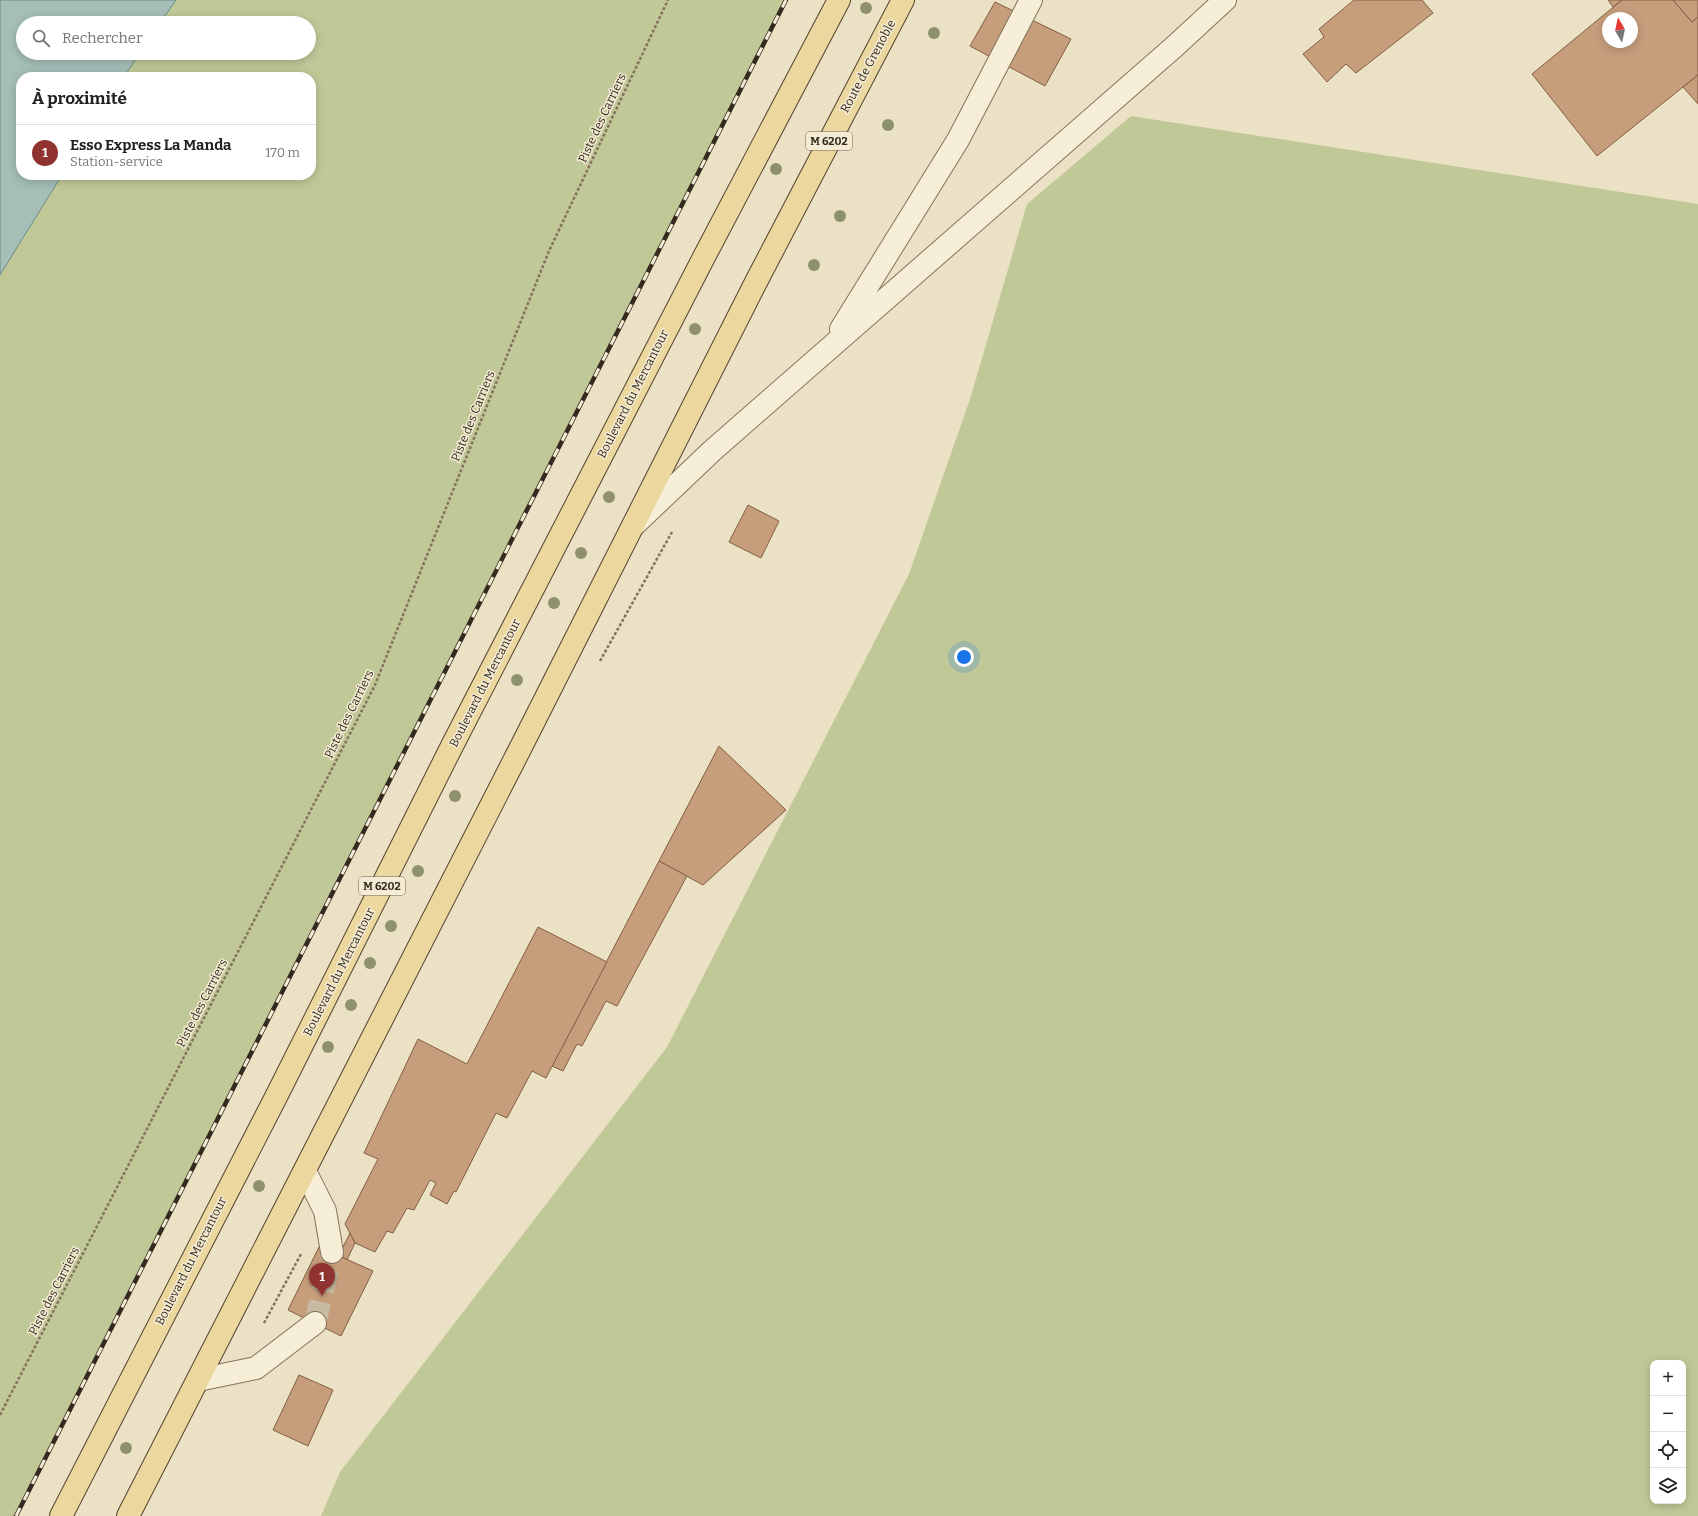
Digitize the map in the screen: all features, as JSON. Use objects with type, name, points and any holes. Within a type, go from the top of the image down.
[{"type":"main road","name":"Boulevard du Mercantour","points":[[61,1516],[454,744],[704,257],[839,0]]},
{"type":"main road","name":"Route de Grenoble","points":[[632,527],[756,282],[903,0]]},
{"type":"main road","name":"M 6202","points":[[128,1516],[632,527]]},
{"type":"street","points":[[829,348],[958,140],[1031,0]]},
{"type":"street","points":[[632,527],[713,450],[1174,47],[1225,0]]},
{"type":"street","points":[[305,1171],[325,1211],[332,1252]]},
{"type":"street","points":[[198,1380],[256,1368],[315,1323]]},
{"type":"path","name":"Piste des Carriers","points":[[0,1415],[375,685],[549,251],[668,0]]},
{"type":"green space","points":[[176,0],[786,0],[16,1516],[0,1516],[0,275],[59,180],[316,180],[316,72],[127,72],[135,60],[316,60],[316,16],[165,16]]},
{"type":"green space","points":[[1131,116],[1698,204],[1698,1516],[321,1516],[340,1472],[667,1047],[909,574],[971,396],[1027,204]]},
{"type":"water","points":[[0,0],[176,0],[165,16],[16,16],[16,60],[135,60],[127,72],[16,72],[16,180],[59,180],[0,275]]},
{"type":"building","points":[[1354,0],[1422,0],[1433,13],[1356,73],[1346,64],[1327,82],[1303,54],[1324,37],[1319,29]]},
{"type":"building","points":[[1608,0],[1622,0],[1613,7]]},
{"type":"building","points":[[1622,0],[1673,0],[1692,22],[1698,17],[1698,75],[1597,156],[1532,74],[1602,16],[1602,48],[1638,48],[1638,12],[1607,12]]},
{"type":"building","points":[[1673,0],[1698,0],[1698,17],[1692,22]]},
{"type":"building","points":[[995,2],[1071,39],[1045,86],[970,46]]},
{"type":"building","points":[[1698,75],[1698,104],[1683,87]]},
{"type":"building","points":[[748,505],[779,521],[761,558],[729,542]]},
{"type":"building","points":[[719,746],[786,810],[703,885],[659,861]]},
{"type":"building","points":[[659,861],[687,876],[617,1006],[606,1001],[582,1046],[577,1044],[563,1071],[552,1066]]},
{"type":"building","points":[[538,927],[607,962],[546,1078],[532,1071],[507,1118],[496,1113],[456,1192],[454,1191],[447,1204],[430,1195],[436,1183],[430,1180],[414,1210],[407,1208],[393,1233],[387,1231],[375,1252],[355,1243],[345,1224],[378,1159],[364,1153],[418,1039],[467,1064]]},
{"type":"building","points":[[350,1233],[355,1243],[347,1260],[339,1255]]},
{"type":"building","points":[[319,1247],[373,1271],[341,1336],[288,1310]]},
{"type":"building","points":[[299,1375],[333,1390],[308,1446],[273,1430]]},
{"type":"tunnel","points":[[315,1323],[332,1252]]},
{"type":"railway","points":[[16,1516],[786,0]]},
{"type":"place","name":"Esso Express La Manda","points":[[322,1296]]}]
